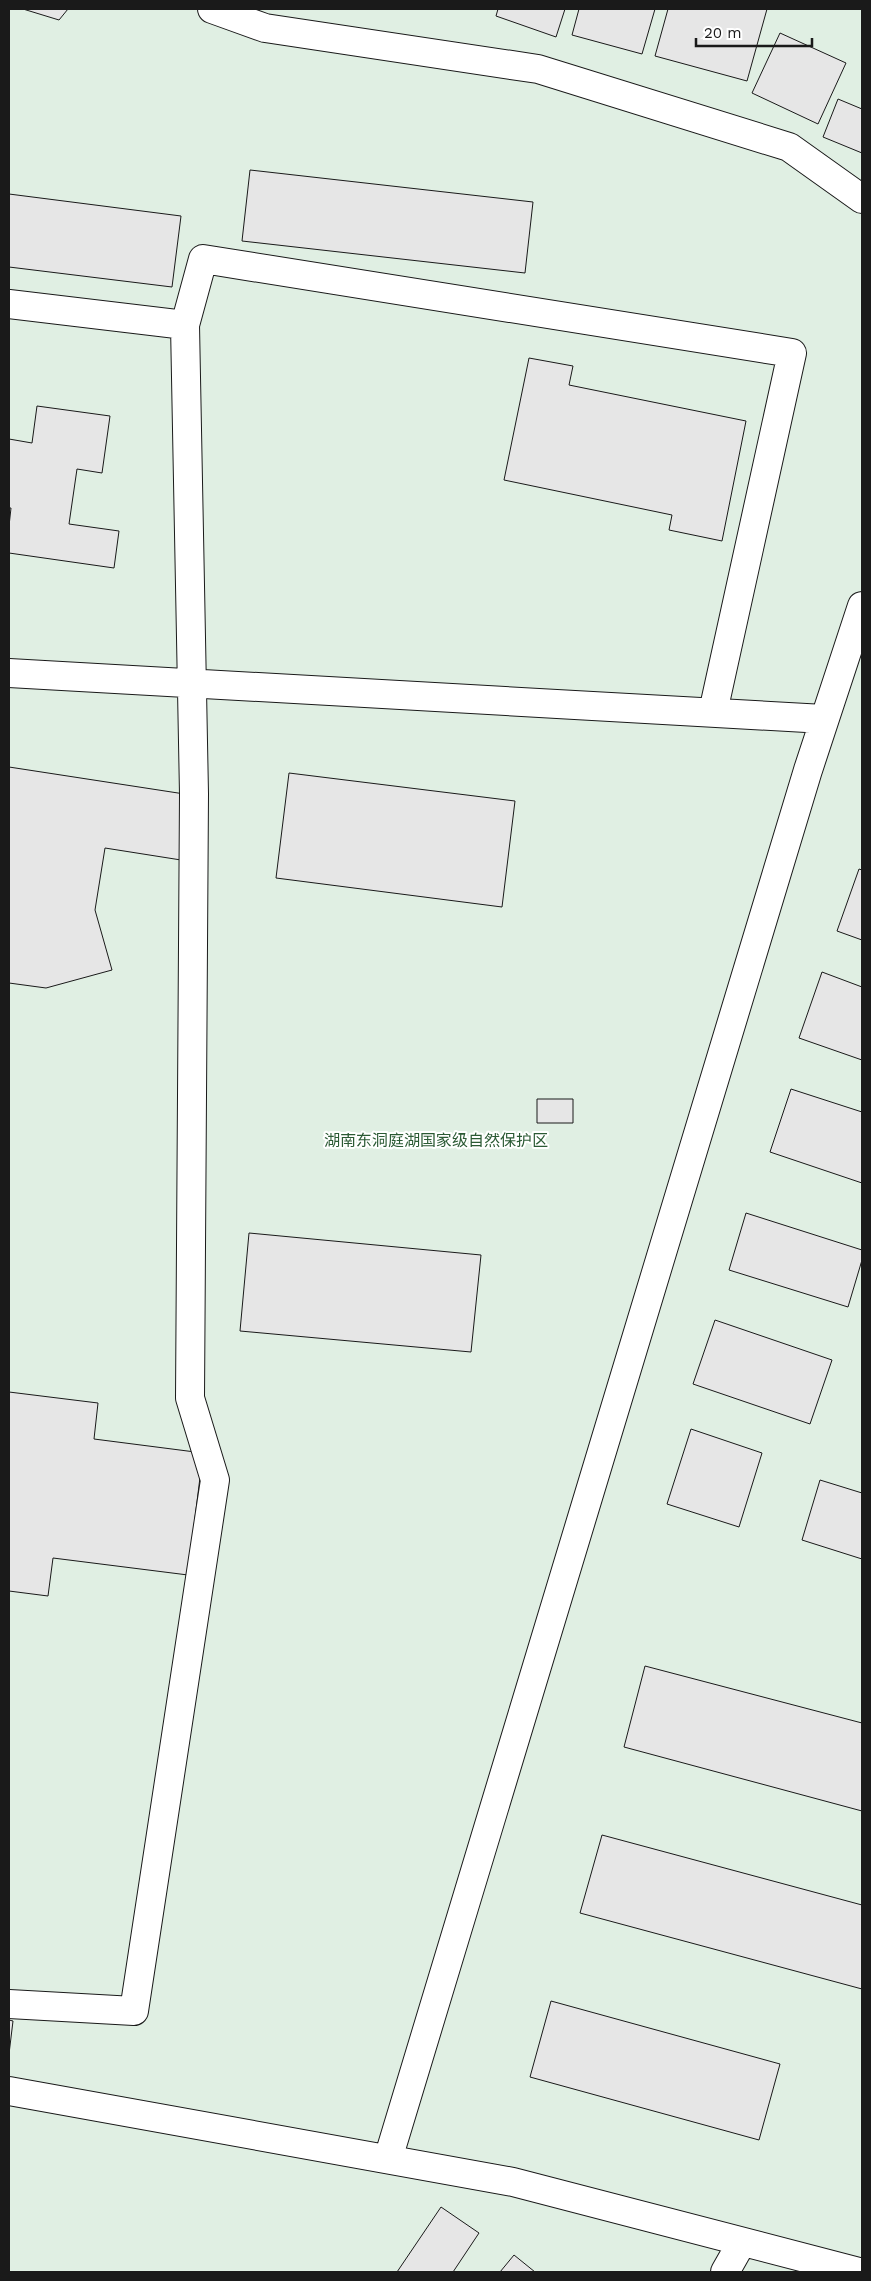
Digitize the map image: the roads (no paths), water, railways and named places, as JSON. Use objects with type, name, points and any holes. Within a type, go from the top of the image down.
[{"type":"street","points":[[212,9],[265,28],[538,69],[789,147],[862,199]]},
{"type":"street","points":[[9,2004],[134,2011],[215,1480],[190,1398],[194,804],[185,325],[203,259],[792,353],[714,712]]},
{"type":"street","points":[[9,304],[185,325]]},
{"type":"street","points":[[388,2159],[824,719],[862,606]]},
{"type":"street","points":[[9,673],[824,719]]},
{"type":"street","points":[[9,2091],[513,2182],[859,2272]]},
{"type":"street","points":[[726,2272],[742,2242]]},
{"type":"park label","name":"湖南东洞庭湖国家级自然保护区","points":[[436,1140]]}]
